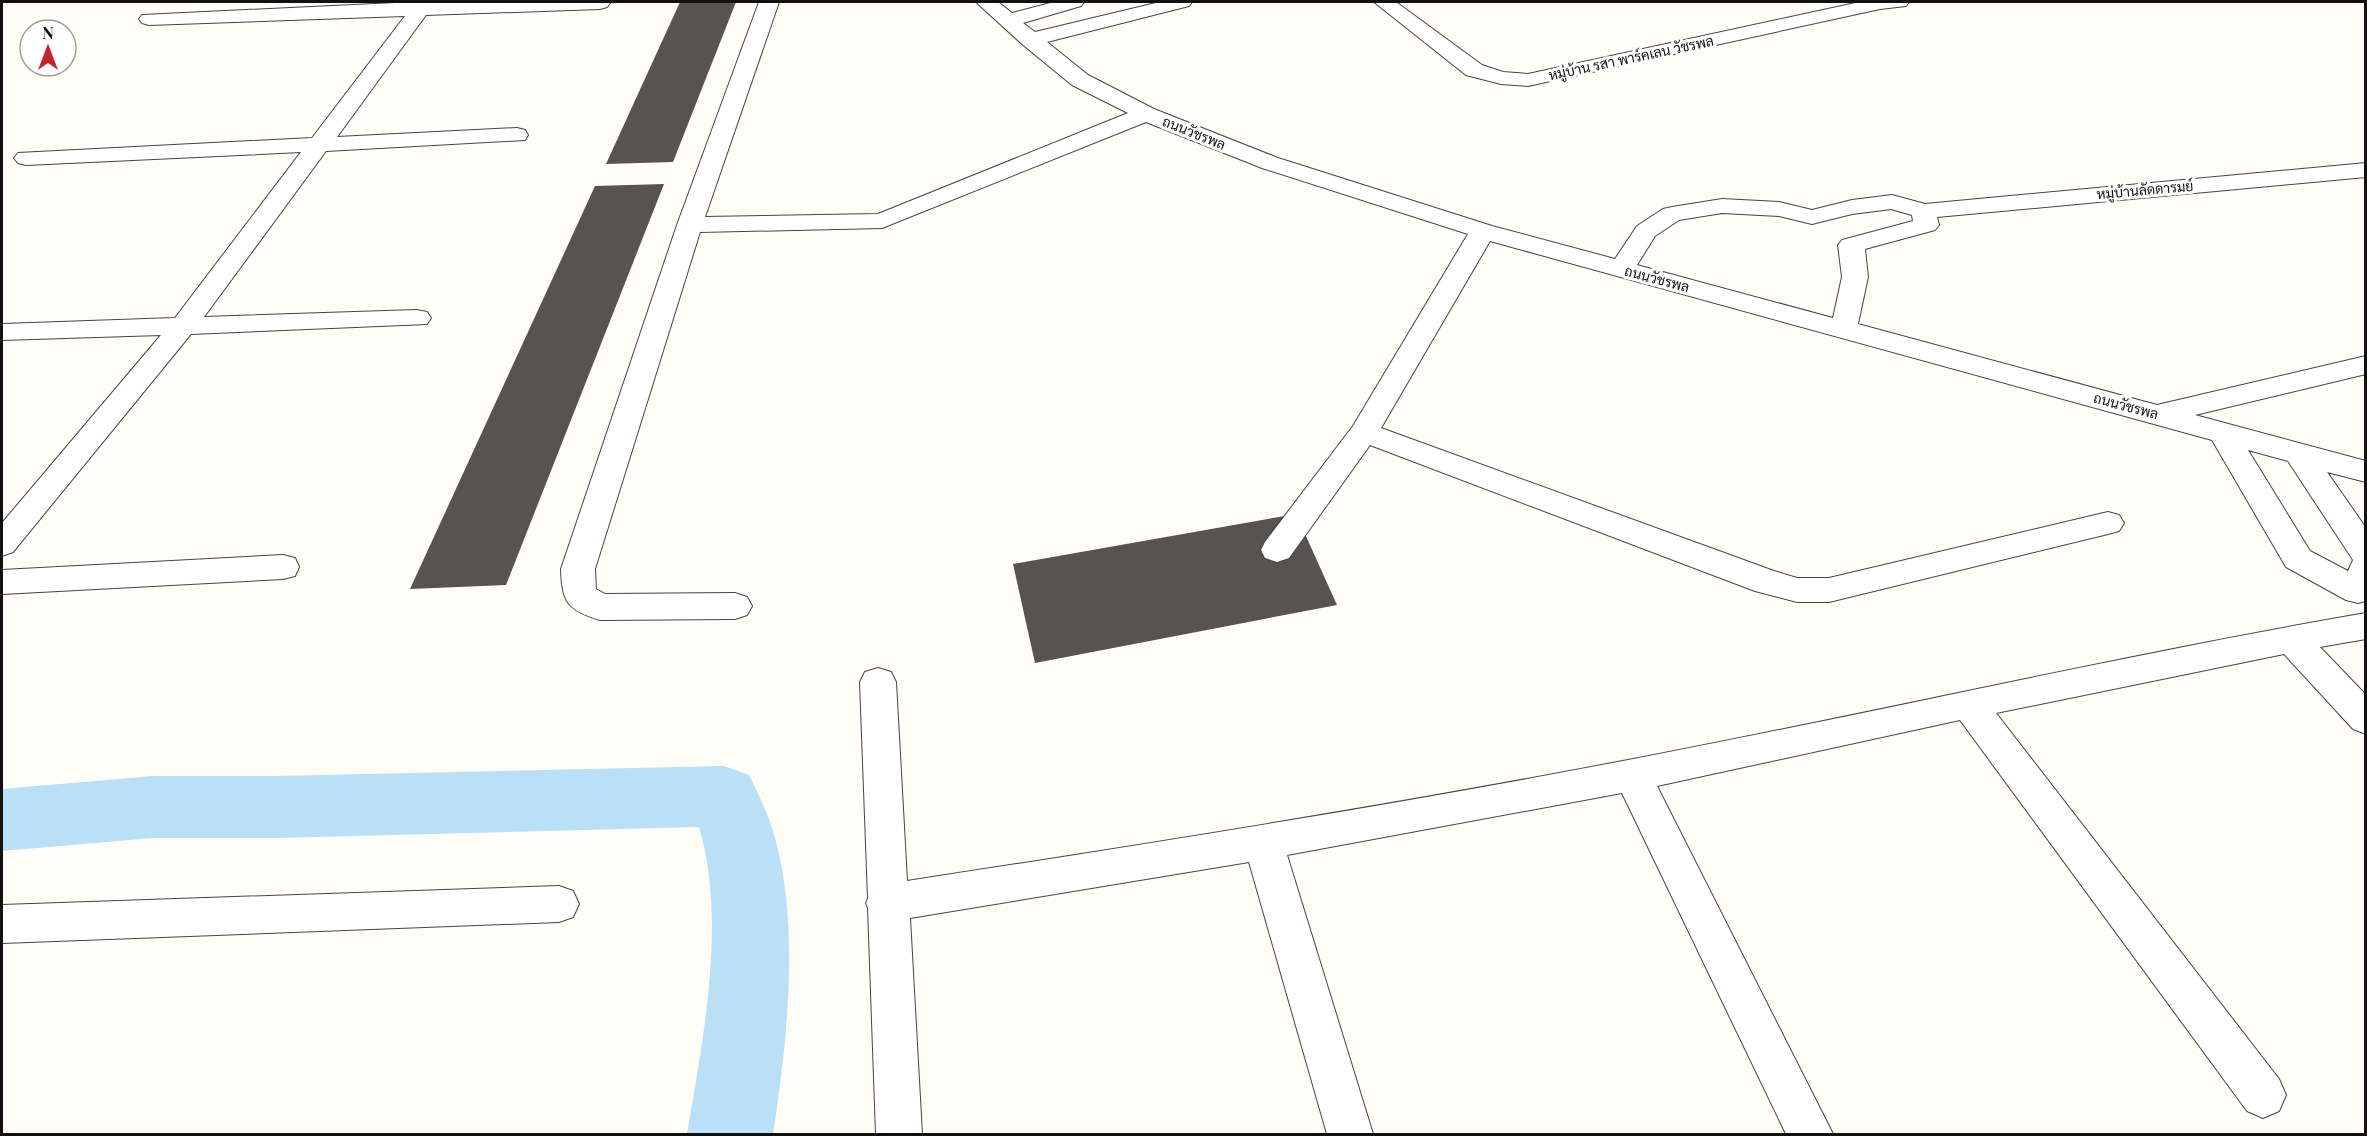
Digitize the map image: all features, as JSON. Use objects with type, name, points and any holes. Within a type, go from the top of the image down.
[{"type":"street","points":[[735,606],[600,607],[579,595],[578,569],[690,225],[769,2]]},
{"type":"street","name":"ถนนวัชรพล","points":[[986,2],[1080,80],[1146,114],[1270,163],[1483,231],[2366,472]]},
{"type":"street","points":[[1007,21],[1074,2]]},
{"type":"street","points":[[1029,40],[1182,2]]},
{"type":"street","name":"หมู่บ้าน รสา พาร์คเลน วัชรพล","points":[[1384,2],[1474,70],[1501,78],[1528,80],[1880,3],[1899,2]]},
{"type":"street","points":[[149,19],[423,6],[600,3]]},
{"type":"street","points":[[2,544],[183,326],[423,6]]},
{"type":"street","points":[[690,225],[882,221],[1146,114]]},
{"type":"street","points":[[26,158],[517,135]]},
{"type":"street","name":"หมู่บ้านลัดดารมย์","points":[[1812,217],[1852,207],[1892,202],[1924,211],[2366,170]]},
{"type":"street","name":"หมู่บ้านลัดดารมย์","points":[[1621,269],[1646,231],[1672,214],[1722,206],[1779,210],[1812,217],[1851,244]]},
{"type":"street","points":[[1843,330],[1856,283],[1857,262],[1851,244],[1926,225],[1924,211]]},
{"type":"street","points":[[1278,550],[1364,432],[1483,231]]},
{"type":"street","points":[[2,332],[417,318]]},
{"type":"street","points":[[2158,415],[2366,364]]},
{"type":"street","points":[[1364,432],[1767,582],[1797,590],[1829,590],[2108,523]]},
{"type":"street","points":[[2223,433],[2298,559],[2364,596]]},
{"type":"street","points":[[2299,454],[2366,554]]},
{"type":"street","points":[[2,582],[283,567]]},
{"type":"street","points":[[886,903],[1264,844],[1632,775],[1968,703],[2291,639],[2364,596]]},
{"type":"street","points":[[2291,639],[2366,719]]},
{"type":"street","points":[[878,682],[898,1134]]},
{"type":"street","points":[[1968,703],[2263,1095]]},
{"type":"street","points":[[1632,775],[1810,1134]]},
{"type":"street","points":[[1264,844],[1350,1134]]},
{"type":"street","points":[[2,924],[558,904]]},
{"type":"building","points":[[680,2],[736,2],[673,162],[606,164]]},
{"type":"building","points":[[664,184],[506,585],[410,589],[595,186]]},
{"type":"building","points":[[1296,514],[1337,605],[1035,663],[1013,564]]},
{"type":"waterway","points":[[2,820],[153,807],[276,807],[724,796],[740,841],[749,916],[744,1028],[730,1134]]}]
